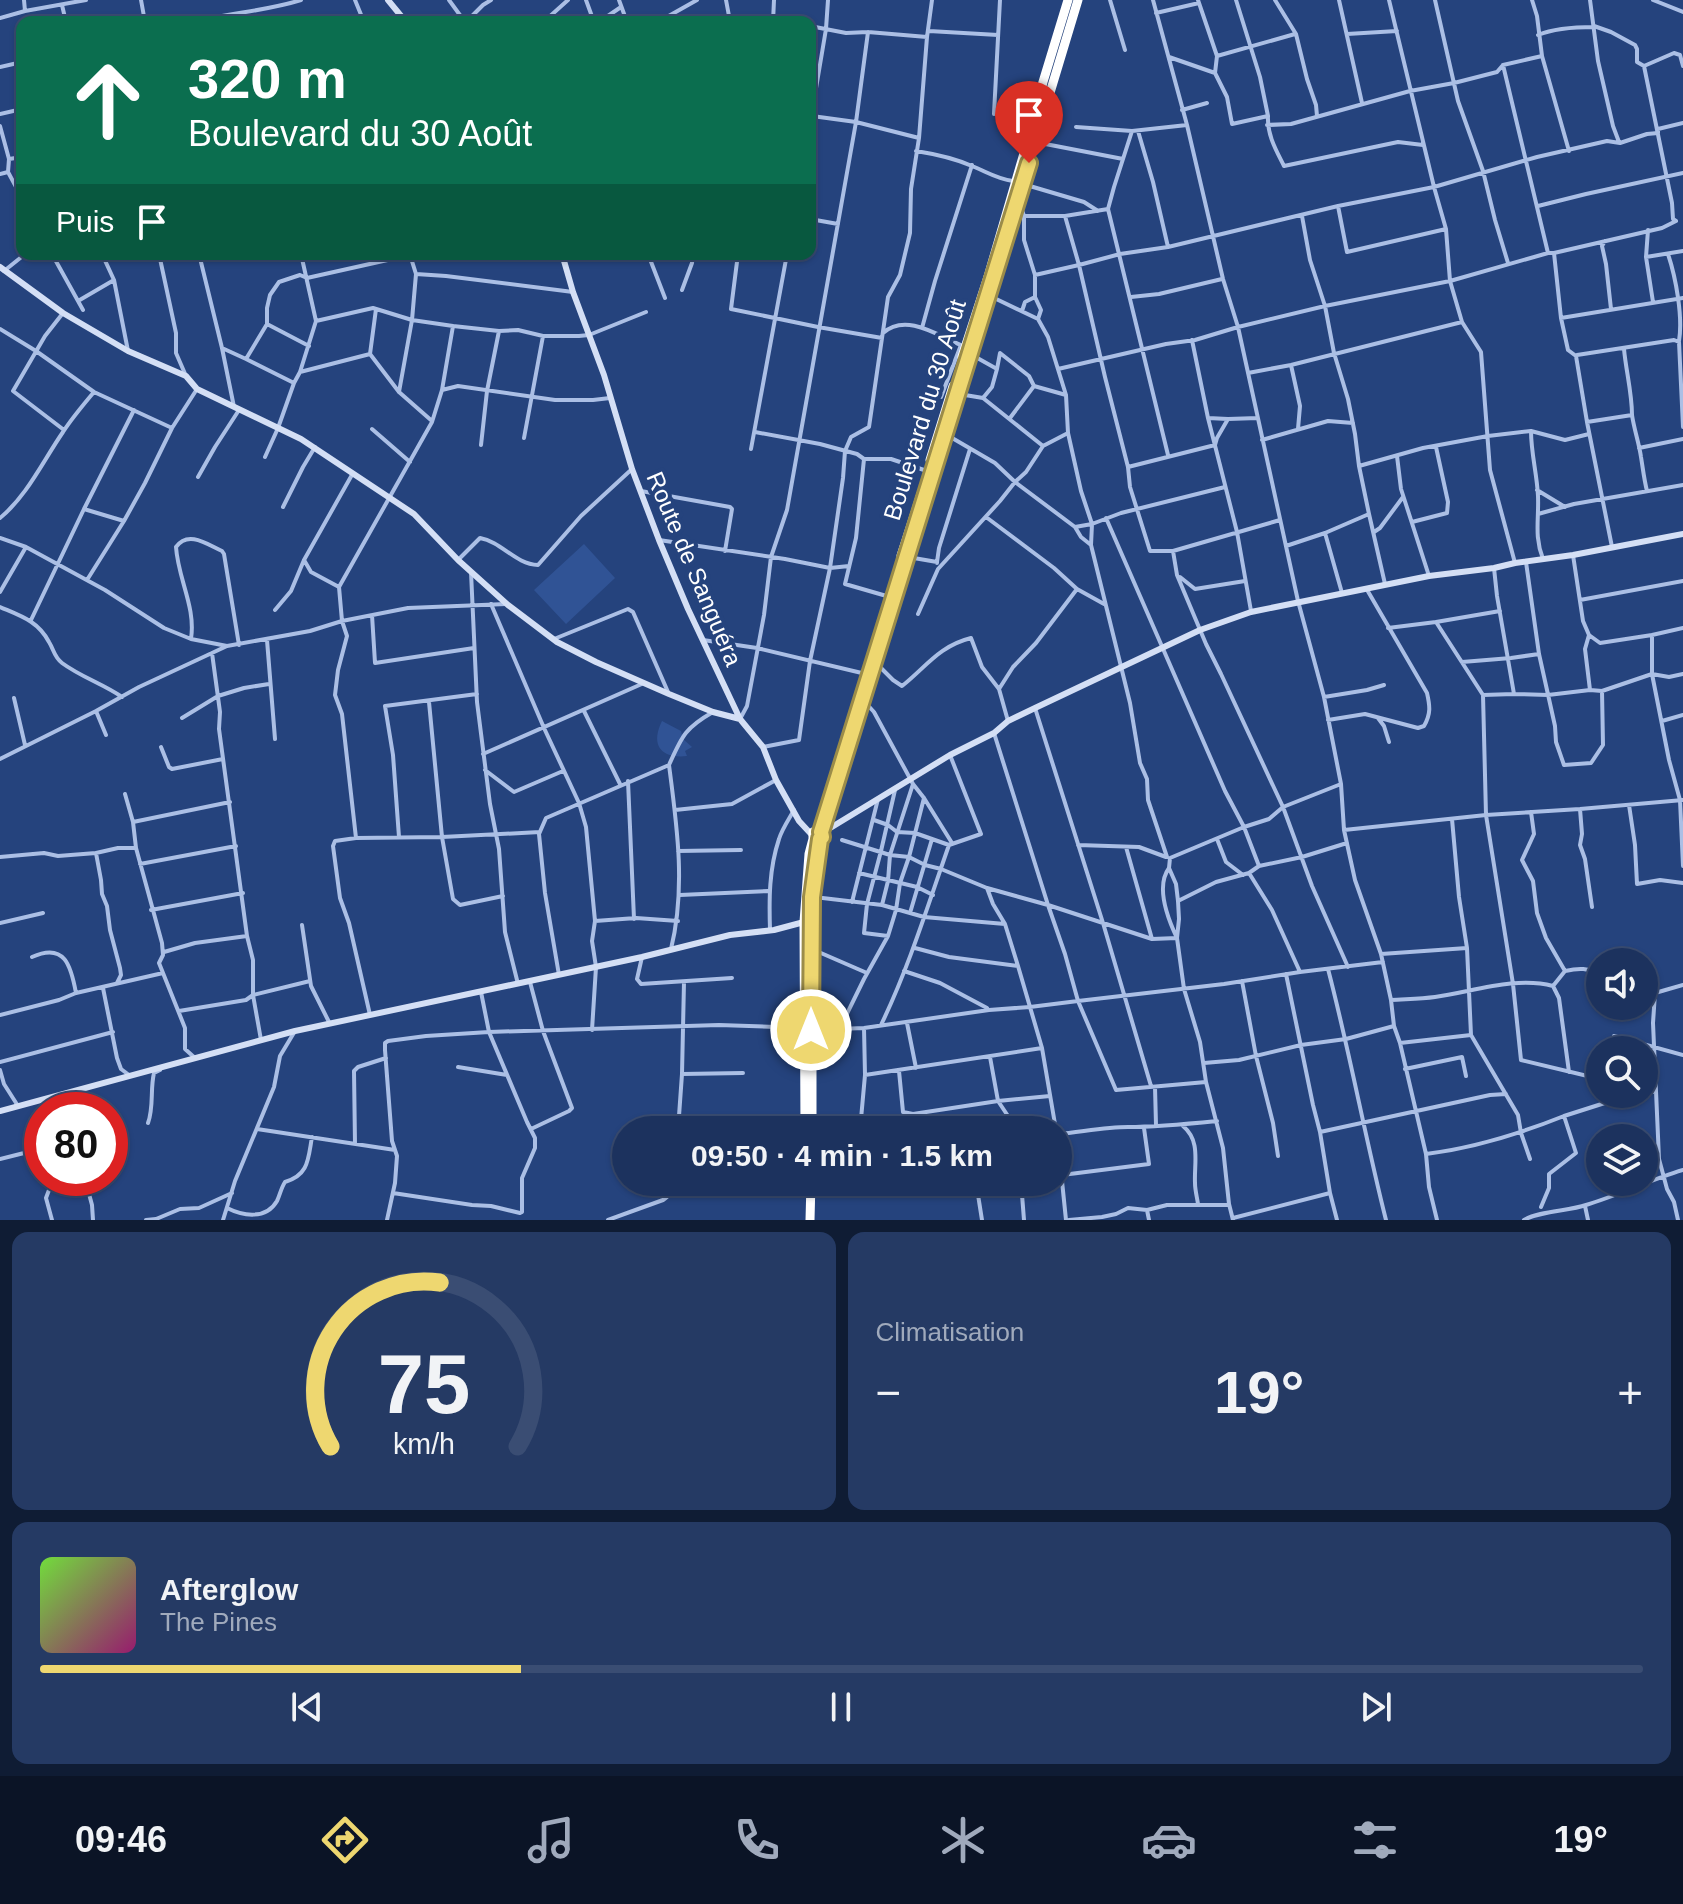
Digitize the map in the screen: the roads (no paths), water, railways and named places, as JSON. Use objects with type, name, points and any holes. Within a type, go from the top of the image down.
[{"type":"highway","name":"Boulevard du 30 Août","points":[[1032,142],[1043,82],[1068,0]]},
{"type":"highway","name":"Boulevard du 30 Août","points":[[811,1116],[804,922],[809,854],[872,661],[942,418],[1078,0]]},
{"type":"highway","name":"Boulevard du 30 Août","points":[[861,697],[957,393],[965,348],[989,295],[1018,199],[1019,183]]},
{"type":"highway","name":"Boulevard du 30 Août","points":[[805,1116],[812,897],[817,835]]},
{"type":"highway","points":[[808,1196],[808,1220]]},
{"type":"highway","points":[[808,1220],[811,1196]]},
{"type":"street","points":[[24,0],[25,11]]},
{"type":"street","points":[[0,18],[86,0]]},
{"type":"street","points":[[220,16],[248,13],[301,0]]},
{"type":"street","points":[[388,0],[401,16]]},
{"type":"street","points":[[449,0],[461,16]]},
{"type":"street","points":[[482,2],[491,0]]},
{"type":"street","points":[[550,16],[568,0]]},
{"type":"street","points":[[619,0],[625,16]]},
{"type":"street","points":[[667,16],[697,0]]},
{"type":"street","points":[[816,87],[828,0]]},
{"type":"street","points":[[763,747],[799,740],[810,661],[830,568],[845,451],[851,437],[869,427],[888,297],[900,275],[910,233],[911,189],[932,0]]},
{"type":"street","points":[[994,114],[1000,0]]},
{"type":"street","points":[[1110,0],[1125,50]]},
{"type":"street","points":[[1153,0],[1187,125],[1223,279],[1238,327],[1298,601],[1324,697],[1341,784],[1344,830],[1355,880],[1383,962],[1394,1026],[1426,1154],[1429,1187],[1437,1220]]},
{"type":"street","points":[[1236,0],[1260,77],[1267,125],[1284,166],[1398,142],[1423,145]]},
{"type":"street","points":[[1275,0],[1296,34],[1317,116]]},
{"type":"street","points":[[1339,0],[1362,104]]},
{"type":"street","points":[[1389,0],[1446,229],[1450,281],[1462,322],[1481,352],[1490,470],[1515,563]]},
{"type":"street","points":[[1435,0],[1458,101],[1483,171],[1508,263]]},
{"type":"street","points":[[1532,0],[1542,56],[1569,151]]},
{"type":"street","points":[[1590,0],[1603,84],[1620,143]]},
{"type":"street","points":[[1653,0],[1683,12]]},
{"type":"street","points":[[1156,13],[1199,2],[1217,56],[1215,73],[1227,97],[1232,124],[1268,116]]},
{"type":"street","points":[[62,5],[65,16]]},
{"type":"street","points":[[607,16],[621,7]]},
{"type":"street","points":[[1058,369],[1192,340],[1325,306],[1450,281],[1508,263],[1662,228],[1676,221],[1673,219],[1644,66],[1637,62],[1637,49],[1632,42],[1594,26],[1538,35]]},
{"type":"street","points":[[816,27],[846,33],[998,35]]},
{"type":"street","points":[[1347,34],[1397,31]]},
{"type":"street","points":[[160,260],[176,333],[176,353],[186,376],[197,389],[315,447],[414,514],[458,560],[508,605],[574,652],[713,712],[740,719],[747,706],[771,557],[787,510],[856,122],[868,32]]},
{"type":"street","points":[[1217,56],[1296,34]]},
{"type":"street","points":[[1644,66],[1674,53],[1680,55],[1683,66]]},
{"type":"street","points":[[1267,125],[1291,124],[1410,91],[1497,72],[1503,65],[1542,56]]},
{"type":"street","points":[[1169,57],[1215,73]]},
{"type":"street","points":[[1503,65],[1551,253],[1568,350],[1576,356],[1612,547]]},
{"type":"street","points":[[1182,110],[1207,103]]},
{"type":"street","points":[[816,117],[856,122],[919,138]]},
{"type":"street","points":[[1658,133],[1658,129],[1683,123]]},
{"type":"street","points":[[1076,127],[1135,131],[1187,125]]},
{"type":"street","points":[[0,126],[9,159],[8,172],[16,187]]},
{"type":"street","points":[[1135,131],[1108,209],[1168,455]]},
{"type":"street","points":[[1135,131],[1153,182],[1168,247]]},
{"type":"street","points":[[1035,275],[1434,187],[1483,171],[1607,141],[1620,143],[1658,133]]},
{"type":"street","points":[[1032,142],[1123,159]]},
{"type":"street","points":[[916,151],[972,165],[1000,180],[1084,202],[1098,211]]},
{"type":"street","points":[[9,159],[16,158]]},
{"type":"street","points":[[922,328],[972,165]]},
{"type":"street","points":[[0,174],[8,172]]},
{"type":"street","points":[[1538,206],[1683,173]]},
{"type":"street","points":[[1018,199],[1024,216],[1024,240],[1035,275],[1035,297],[1041,310],[1038,319]]},
{"type":"street","points":[[1338,206],[1347,252],[1446,229]]},
{"type":"street","points":[[1024,216],[1065,216],[1108,209]]},
{"type":"street","points":[[1302,215],[1310,260],[1325,306],[1353,423],[1359,466],[1385,584]]},
{"type":"street","points":[[1065,216],[1128,467],[1130,487],[1150,551],[1173,551],[1280,520]]},
{"type":"street","points":[[816,220],[838,224]]},
{"type":"street","points":[[1648,230],[1646,257],[1653,302]]},
{"type":"street","points":[[1606,240],[1602,246],[1611,309]]},
{"type":"street","points":[[1646,257],[1683,251]]},
{"type":"street","points":[[1668,254],[1681,298],[1679,342],[1683,427]]},
{"type":"street","points":[[55,260],[83,310]]},
{"type":"street","points":[[105,260],[114,280],[128,351]]},
{"type":"street","points":[[198,477],[237,408],[201,260]]},
{"type":"street","points":[[265,457],[300,372],[316,321],[302,260]]},
{"type":"street","points":[[246,359],[267,324],[267,308],[279,282],[300,275],[307,278],[388,260]]},
{"type":"street","points":[[399,392],[412,320],[416,274],[411,260]]},
{"type":"street","name":"Route de Sanguéra","points":[[564,260],[604,375],[632,469],[688,609],[740,719],[763,747],[776,780],[799,821],[817,835]]},
{"type":"street","points":[[650,260],[665,298]]},
{"type":"street","points":[[682,290],[692,260]]},
{"type":"street","points":[[737,260],[731,309],[818,327],[883,336],[897,324],[906,324],[965,348],[997,369]]},
{"type":"street","points":[[751,449],[786,260]]},
{"type":"street","points":[[2,269],[63,313],[128,351],[186,376]]},
{"type":"street","points":[[416,274],[573,292]]},
{"type":"street","points":[[1131,297],[1159,294],[1223,279]]},
{"type":"street","points":[[78,301],[114,280]]},
{"type":"street","points":[[989,295],[1038,319],[1048,337],[1066,395],[1068,433],[1092,524],[1091,545],[1130,703],[1140,763],[1147,779],[1148,800],[1176,884],[1177,938],[1184,989],[1200,1042],[1206,1082],[1223,1148],[1233,1219],[1330,1193]]},
{"type":"street","points":[[1022,311],[1025,302],[1035,297]]},
{"type":"street","points":[[1561,318],[1681,298]]},
{"type":"street","points":[[316,321],[369,308],[412,320],[453,326],[518,330],[543,336],[579,336],[589,335],[646,312]]},
{"type":"street","points":[[376,309],[370,354],[399,392],[432,422]]},
{"type":"street","points":[[63,313],[13,391],[64,430]]},
{"type":"street","points":[[1248,373],[1462,322]]},
{"type":"street","points":[[267,324],[309,346]]},
{"type":"street","points":[[356,838],[342,714],[335,695],[347,636],[342,621],[339,587],[432,422],[442,390],[453,326]]},
{"type":"street","points":[[0,329],[94,392],[172,428]]},
{"type":"street","points":[[481,445],[487,391],[499,331]]},
{"type":"street","points":[[524,438],[543,336]]},
{"type":"street","points":[[1192,340],[1237,532],[1251,612]]},
{"type":"street","points":[[1576,356],[1674,340],[1679,342]]},
{"type":"street","points":[[222,348],[294,383]]},
{"type":"street","points":[[941,397],[965,348]]},
{"type":"street","points":[[1624,349],[1632,415],[1647,491]]},
{"type":"street","points":[[983,398],[992,387],[1000,353],[1029,376],[1034,386],[1066,395]]},
{"type":"street","points":[[300,372],[370,354]]},
{"type":"street","points":[[1291,365],[1300,406],[1298,429]]},
{"type":"street","points":[[442,390],[458,386],[555,400],[610,398]]},
{"type":"street","points":[[1010,418],[1034,386]]},
{"type":"street","points":[[87,580],[124,521],[172,428],[197,389]]},
{"type":"street","points":[[0,518],[9,511],[94,392]]},
{"type":"street","points":[[957,393],[983,398],[1043,446]]},
{"type":"street","points":[[31,620],[134,410]]},
{"type":"street","points":[[1587,422],[1632,415]]},
{"type":"street","points":[[1208,418],[1258,418]]},
{"type":"street","points":[[1215,445],[1228,419]]},
{"type":"street","points":[[1262,440],[1328,421],[1353,423]]},
{"type":"street","points":[[372,429],[410,462]]},
{"type":"street","points":[[1531,431],[1537,490],[1537,538],[1543,559]]},
{"type":"street","points":[[1359,466],[1488,436],[1531,431],[1565,440],[1589,434]]},
{"type":"street","points":[[754,432],[845,451],[864,459],[891,459],[927,471]]},
{"type":"street","points":[[945,433],[995,463],[1075,527],[1091,545]]},
{"type":"street","points":[[918,614],[938,569],[1026,472],[1043,446],[1068,433]]},
{"type":"street","points":[[1639,448],[1683,439]]},
{"type":"street","points":[[1128,467],[1215,445]]},
{"type":"street","points":[[283,507],[315,447]]},
{"type":"street","points":[[1412,522],[1447,513],[1448,502],[1436,447]]},
{"type":"street","points":[[938,569],[939,548],[970,449]]},
{"type":"street","points":[[1397,456],[1403,497],[1429,576]]},
{"type":"street","points":[[864,459],[856,538],[845,584],[890,597]]},
{"type":"street","points":[[458,560],[480,538],[496,543],[525,563],[538,565],[581,516],[632,469]]},
{"type":"street","points":[[275,610],[291,591],[304,560],[353,473]]},
{"type":"street","points":[[1538,514],[1683,485]]},
{"type":"street","points":[[1075,527],[1225,487]]},
{"type":"street","points":[[1537,490],[1565,507]]},
{"type":"street","points":[[641,491],[730,507],[725,551]]},
{"type":"street","points":[[1374,532],[1403,497]]},
{"type":"street","points":[[84,509],[124,521]]},
{"type":"street","points":[[1286,546],[1369,514]]},
{"type":"street","points":[[986,517],[1077,589],[1104,604]]},
{"type":"street","points":[[1106,518],[1259,866]]},
{"type":"street","points":[[1325,533],[1342,593]]},
{"type":"street","points":[[817,835],[912,782],[950,755],[994,733],[1008,721],[1162,647],[1251,612],[1429,576],[1573,555],[1683,534]]},
{"type":"street","points":[[0,538],[26,547],[58,564],[164,628],[191,639],[227,646],[408,608],[508,605]]},
{"type":"street","points":[[191,639],[192,617],[178,567],[176,547],[182,540],[191,538],[224,554],[239,645]]},
{"type":"street","points":[[659,540],[830,568],[849,566]]},
{"type":"street","points":[[0,592],[26,547]]},
{"type":"street","points":[[1173,551],[1177,575],[1200,630],[1283,807],[1312,886],[1348,967]]},
{"type":"street","points":[[1573,555],[1583,621],[1589,635],[1600,643],[1683,628]]},
{"type":"street","points":[[907,557],[937,562]]},
{"type":"street","points":[[304,560],[311,572],[339,587]]},
{"type":"street","points":[[1526,562],[1539,654],[1556,742],[1564,765],[1588,764],[1603,745],[1602,691]]},
{"type":"street","points":[[1494,568],[1514,694]]},
{"type":"street","points":[[471,572],[483,754],[499,849],[505,932],[518,984]]},
{"type":"street","points":[[1177,575],[1195,589],[1245,581]]},
{"type":"street","points":[[1580,600],[1683,581]]},
{"type":"street","points":[[1328,720],[1365,714],[1418,728],[1424,726],[1431,710],[1427,693],[1366,588]]},
{"type":"street","points":[[999,689],[1013,667],[1036,643],[1077,589]]},
{"type":"street","points":[[491,604],[579,803],[586,827],[595,921],[592,941],[596,967],[592,1030]]},
{"type":"street","points":[[0,607],[31,620],[45,634],[59,661],[122,697]]},
{"type":"street","points":[[554,639],[628,609],[633,612],[669,694]]},
{"type":"street","points":[[1388,628],[1500,611]]},
{"type":"street","points":[[372,615],[375,663],[474,648]]},
{"type":"street","points":[[1436,622],[1483,695],[1486,815],[1513,984],[1521,1060],[1586,1075]]},
{"type":"street","points":[[1589,635],[1585,649],[1590,690]]},
{"type":"street","points":[[1652,635],[1652,674],[1682,800],[1683,866]]},
{"type":"street","points":[[872,661],[902,686],[943,649],[971,638],[982,667],[999,689],[1008,721]]},
{"type":"street","points":[[267,640],[275,739]]},
{"type":"street","points":[[703,640],[757,648],[866,674]]},
{"type":"street","points":[[0,759],[164,674],[227,646]]},
{"type":"street","points":[[212,653],[220,712],[219,729],[247,936],[253,960],[253,995],[261,1040]]},
{"type":"street","points":[[1462,662],[1539,654]]},
{"type":"street","points":[[1483,695],[1602,691],[1652,674],[1669,677],[1683,674]]},
{"type":"street","points":[[483,754],[644,683]]},
{"type":"street","points":[[182,718],[218,696],[269,684]]},
{"type":"street","points":[[1324,697],[1384,685]]},
{"type":"street","points":[[399,837],[393,755],[385,706],[477,694]]},
{"type":"street","points":[[861,697],[874,712],[912,782],[951,844]]},
{"type":"street","points":[[14,698],[25,745]]},
{"type":"street","points":[[429,702],[442,837],[453,899],[460,905],[503,896]]},
{"type":"street","points":[[1035,708],[1153,1087],[1156,1126]]},
{"type":"street","points":[[584,710],[620,784]]},
{"type":"street","points":[[96,711],[106,735]]},
{"type":"street","points":[[671,949],[680,895],[669,765],[687,730],[713,712]]},
{"type":"street","points":[[1661,722],[1683,715]]},
{"type":"street","points":[[1377,716],[1389,742]]},
{"type":"street","points":[[994,733],[1078,1001],[1116,1090],[1206,1082]]},
{"type":"street","points":[[161,747],[172,769],[223,759]]},
{"type":"street","points":[[874,820],[897,832],[915,833],[951,844],[981,834],[950,755]]},
{"type":"street","points":[[559,975],[545,893],[540,832],[546,818],[669,765]]},
{"type":"street","points":[[485,770],[514,792],[563,771]]},
{"type":"street","points":[[675,810],[732,804],[776,780]]},
{"type":"street","points":[[628,781],[634,919]]},
{"type":"street","points":[[882,905],[890,855],[912,782]]},
{"type":"street","points":[[1078,845],[1139,847],[1168,857],[1269,819],[1283,807],[1341,784]]},
{"type":"street","points":[[888,936],[864,933],[867,904],[895,790]]},
{"type":"street","points":[[125,794],[163,952],[159,963],[186,1034],[185,1049],[195,1058]]},
{"type":"street","points":[[839,1030],[888,936],[924,798]]},
{"type":"street","points":[[852,902],[878,799]]},
{"type":"street","points":[[1344,830],[1682,800]]},
{"type":"street","points":[[133,822],[230,802]]},
{"type":"street","points":[[1629,805],[1637,884],[1660,880],[1683,883]]},
{"type":"street","points":[[1580,809],[1580,844],[1592,907]]},
{"type":"street","points":[[770,930],[768,891],[780,836],[794,810]]},
{"type":"street","points":[[1531,812],[1534,834],[1522,860],[1533,881],[1537,913],[1546,938],[1565,971]]},
{"type":"street","points":[[1452,819],[1467,948],[1471,1035],[1518,1115],[1530,1159]]},
{"type":"street","points":[[370,1015],[349,923],[340,898],[333,846],[336,840],[540,832]]},
{"type":"street","points":[[1216,838],[1226,862],[1246,874],[1272,910],[1300,972]]},
{"type":"street","points":[[910,913],[932,839]]},
{"type":"street","points":[[842,840],[890,855],[909,857],[987,888],[1152,939],[1177,938]]},
{"type":"street","points":[[1178,901],[1259,866],[1347,843]]},
{"type":"street","points":[[881,1025],[914,948],[951,844]]},
{"type":"street","points":[[140,864],[236,846]]},
{"type":"street","points":[[1126,847],[1152,939]]},
{"type":"street","points":[[0,857],[44,853],[58,856],[136,848]]},
{"type":"street","points":[[678,851],[741,850]]},
{"type":"street","points":[[96,853],[102,894],[120,968],[117,983]]},
{"type":"street","points":[[1169,868],[1164,875],[1163,896],[1177,938]]},
{"type":"street","points":[[858,873],[917,887],[933,895]]},
{"type":"street","points":[[987,888],[1005,924],[1018,966],[1042,1048],[1054,1116]]},
{"type":"street","points":[[680,895],[768,891]]},
{"type":"street","points":[[151,910],[243,893]]},
{"type":"street","points":[[812,897],[882,905],[924,917],[1005,924]]},
{"type":"street","points":[[0,923],[43,913]]},
{"type":"street","points":[[595,921],[678,921]]},
{"type":"street","points":[[71,1092],[295,1031],[530,982],[730,935],[804,922]]},
{"type":"street","points":[[302,925],[310,981],[330,1024]]},
{"type":"street","points":[[163,952],[195,943],[247,936]]},
{"type":"street","points":[[812,948],[867,973]]},
{"type":"street","points":[[914,948],[949,957],[1018,966]]},
{"type":"street","points":[[1381,954],[1467,948]]},
{"type":"street","points":[[32,957],[48,951],[63,957],[71,971],[76,993]]},
{"type":"street","points":[[642,957],[637,979],[639,983],[732,978]]},
{"type":"street","points":[[387,1220],[397,1156],[392,1141],[385,1046],[388,1041],[489,1032],[719,1025],[839,1030],[1383,962]]},
{"type":"street","points":[[1328,969],[1386,1220]]},
{"type":"street","points":[[1553,986],[1565,971],[1586,970]]},
{"type":"street","points":[[904,971],[940,983],[989,1010]]},
{"type":"street","points":[[0,1015],[163,973]]},
{"type":"street","points":[[1286,974],[1337,1220]]},
{"type":"street","points":[[179,1011],[246,1000],[253,995],[310,981]]},
{"type":"street","points":[[1242,981],[1278,1156]]},
{"type":"street","points":[[530,982],[543,1031],[572,1108],[531,1129]]},
{"type":"street","points":[[679,1116],[684,982]]},
{"type":"street","points":[[1391,1000],[1431,998],[1513,984],[1553,986],[1559,998],[1569,1072]]},
{"type":"street","points":[[1658,992],[1683,985]]},
{"type":"street","points":[[103,988],[121,1069],[130,1076]]},
{"type":"street","points":[[393,1193],[522,1212],[522,1178],[536,1144],[535,1136],[489,1032],[481,992]]},
{"type":"street","points":[[906,1023],[916,1068]]},
{"type":"street","points":[[1203,1063],[1239,1060],[1301,1045],[1346,1039],[1394,1026]]},
{"type":"street","points":[[861,1116],[865,1075],[864,1028]]},
{"type":"street","points":[[223,1220],[274,1087],[280,1056],[295,1031]]},
{"type":"street","points":[[0,1062],[113,1032]]},
{"type":"street","points":[[1400,1043],[1471,1035]]},
{"type":"street","points":[[1658,1046],[1683,1055]]},
{"type":"street","points":[[865,1075],[1042,1048]]},
{"type":"street","points":[[990,1057],[998,1101],[1008,1116]]},
{"type":"street","points":[[1405,1069],[1462,1057],[1466,1076]]},
{"type":"street","points":[[355,1144],[354,1071],[386,1058]]},
{"type":"street","points":[[148,1123],[152,1110],[152,1079],[154,1073],[166,1067]]},
{"type":"street","points":[[458,1067],[507,1075]]},
{"type":"street","points":[[0,1070],[4,1084],[18,1106]]},
{"type":"street","points":[[899,1071],[903,1112],[913,1114],[1050,1095]]},
{"type":"street","points":[[682,1074],[743,1073]]},
{"type":"street","points":[[1320,1132],[1506,1094]]},
{"type":"street","points":[[0,1111],[24,1104]]},
{"type":"street","points":[[1426,1154],[1457,1150],[1521,1133],[1589,1108]]},
{"type":"street","points":[[1657,1108],[1659,1159],[1678,1220]]},
{"type":"street","points":[[1541,1207],[1549,1188],[1549,1174],[1576,1153],[1564,1116]]},
{"type":"street","points":[[1072,1131],[1217,1121]]},
{"type":"street","points":[[1182,1125],[1191,1132],[1195,1143],[1198,1204]]},
{"type":"street","points":[[1072,1174],[1149,1164],[1144,1128]]},
{"type":"street","points":[[257,1129],[395,1150]]},
{"type":"street","points":[[227,1208],[250,1216],[270,1209],[285,1182],[301,1174],[307,1163],[312,1137]]},
{"type":"street","points":[[0,1159],[24,1153]]},
{"type":"street","points":[[1524,1220],[1585,1206],[1683,1170]]},
{"type":"street","points":[[146,1220],[180,1209],[199,1208],[232,1193]]},
{"type":"street","points":[[47,1196],[52,1220]]},
{"type":"street","points":[[90,1196],[93,1220]]},
{"type":"street","points":[[608,1220],[624,1218],[669,1196]]},
{"type":"street","points":[[978,1196],[982,1220]]},
{"type":"street","points":[[1022,1196],[1024,1220]]},
{"type":"street","points":[[1065,1196],[1068,1220],[1102,1217],[1128,1208],[1147,1210],[1167,1205],[1229,1204]]},
{"type":"street","points":[[1585,1206],[1588,1220]]},
{"type":"street","points":[[1147,1210],[1149,1220]]}]
